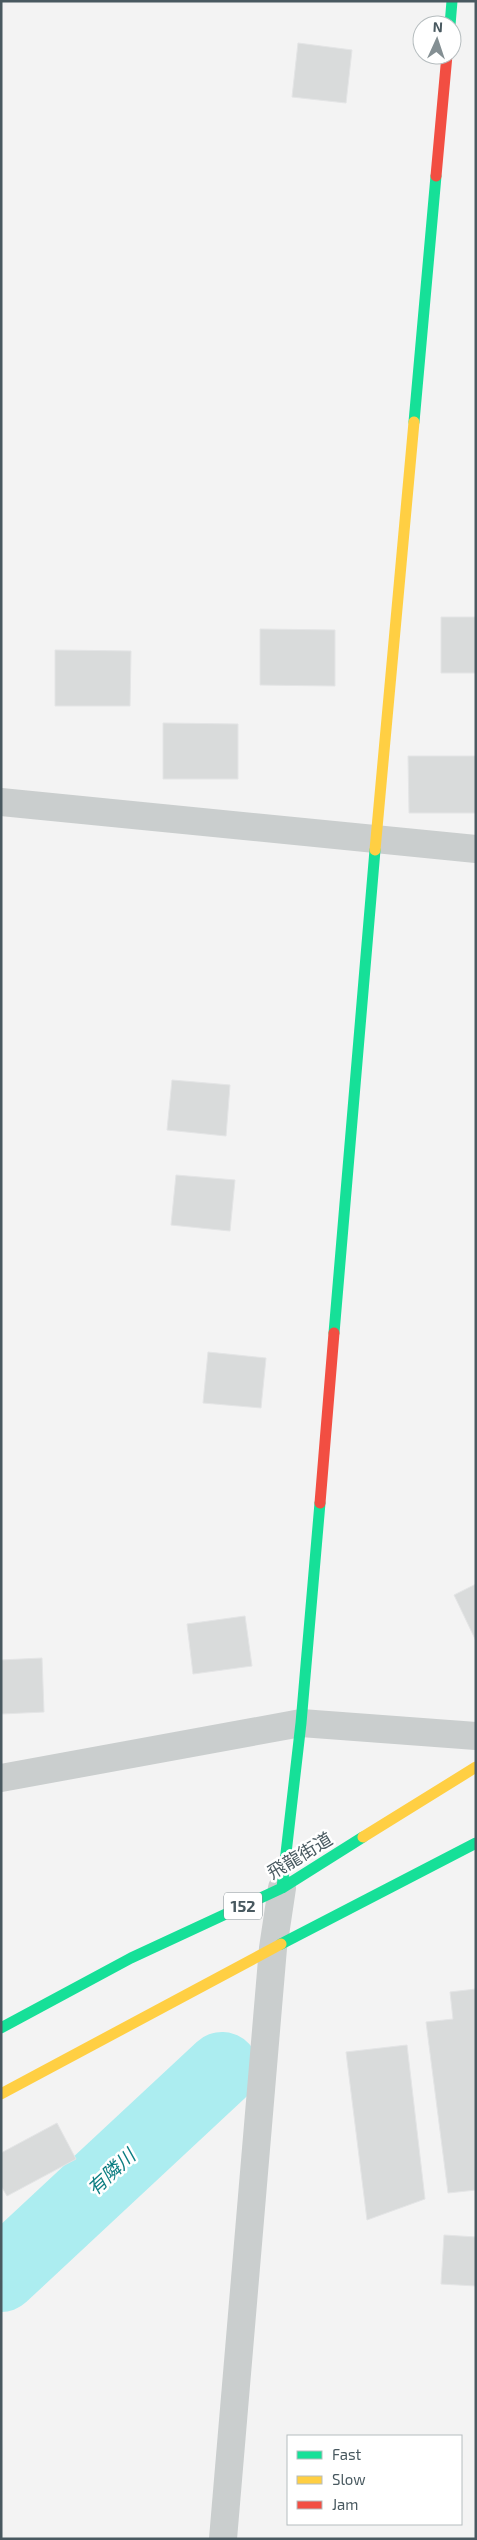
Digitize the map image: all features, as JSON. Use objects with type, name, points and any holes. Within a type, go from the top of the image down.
[{"type":"main road","points":[[451,15],[452,1]]},
{"type":"main road","points":[[282,1888],[301,1723],[376,839],[446,65]]},
{"type":"main road","name":"飛龍街道","points":[[1,2028],[131,1958],[282,1888],[476,1768]]},
{"type":"main road","points":[[1,2094],[273,1948],[476,1843]]},
{"type":"street","points":[[1,802],[476,849]]},
{"type":"street","points":[[1,1778],[301,1723],[476,1736]]},
{"type":"street","points":[[223,2539],[273,1948],[282,1888]]},
{"type":"building","points":[[298,43],[352,50],[346,103],[292,97]]},
{"type":"building","points":[[441,617],[476,617],[476,673],[441,673]]},
{"type":"building","points":[[260,629],[335,630],[335,686],[260,685]]},
{"type":"building","points":[[55,650],[131,651],[130,706],[55,706]]},
{"type":"building","points":[[163,723],[238,724],[238,779],[163,779]]},
{"type":"building","points":[[408,756],[476,756],[476,813],[409,813]]},
{"type":"building","points":[[172,1080],[230,1085],[226,1136],[167,1130]]},
{"type":"building","points":[[176,1175],[235,1180],[230,1231],[171,1225]]},
{"type":"building","points":[[208,1352],[266,1358],[261,1408],[203,1403]]},
{"type":"building","points":[[476,1584],[476,1641],[454,1595]]},
{"type":"building","points":[[245,1616],[252,1666],[193,1674],[187,1624]]},
{"type":"building","points":[[42,1658],[44,1712],[1,1714],[1,1660]]},
{"type":"building","points":[[476,1989],[476,2190],[448,2193],[426,2022],[453,2019],[450,1992]]},
{"type":"building","points":[[407,2045],[425,2199],[367,2220],[346,2052]]},
{"type":"building","points":[[57,2123],[76,2159],[7,2196],[1,2186],[1,2153]]},
{"type":"building","points":[[444,2235],[476,2237],[476,2286],[441,2284]]},
{"type":"waterway","name":"有隣川","points":[[1,2275],[222,2069]]},
{"type":"traffic: fast","points":[[451,15],[452,1]]},
{"type":"traffic: fast","points":[[414,422],[436,176]]},
{"type":"traffic: fast","points":[[334,1333],[375,850]]},
{"type":"traffic: fast","points":[[282,1888],[301,1723],[320,1503]]},
{"type":"traffic: fast","points":[[1,2028],[131,1958],[282,1888],[363,1837]]},
{"type":"traffic: fast","points":[[281,1944],[476,1843]]},
{"type":"traffic: slow","points":[[375,850],[414,422]]},
{"type":"traffic: slow","points":[[363,1837],[476,1767]]},
{"type":"traffic: slow","points":[[1,2094],[281,1944]]},
{"type":"traffic: jam","points":[[436,176],[446,65]]},
{"type":"traffic: jam","points":[[320,1503],[334,1333]]}]
